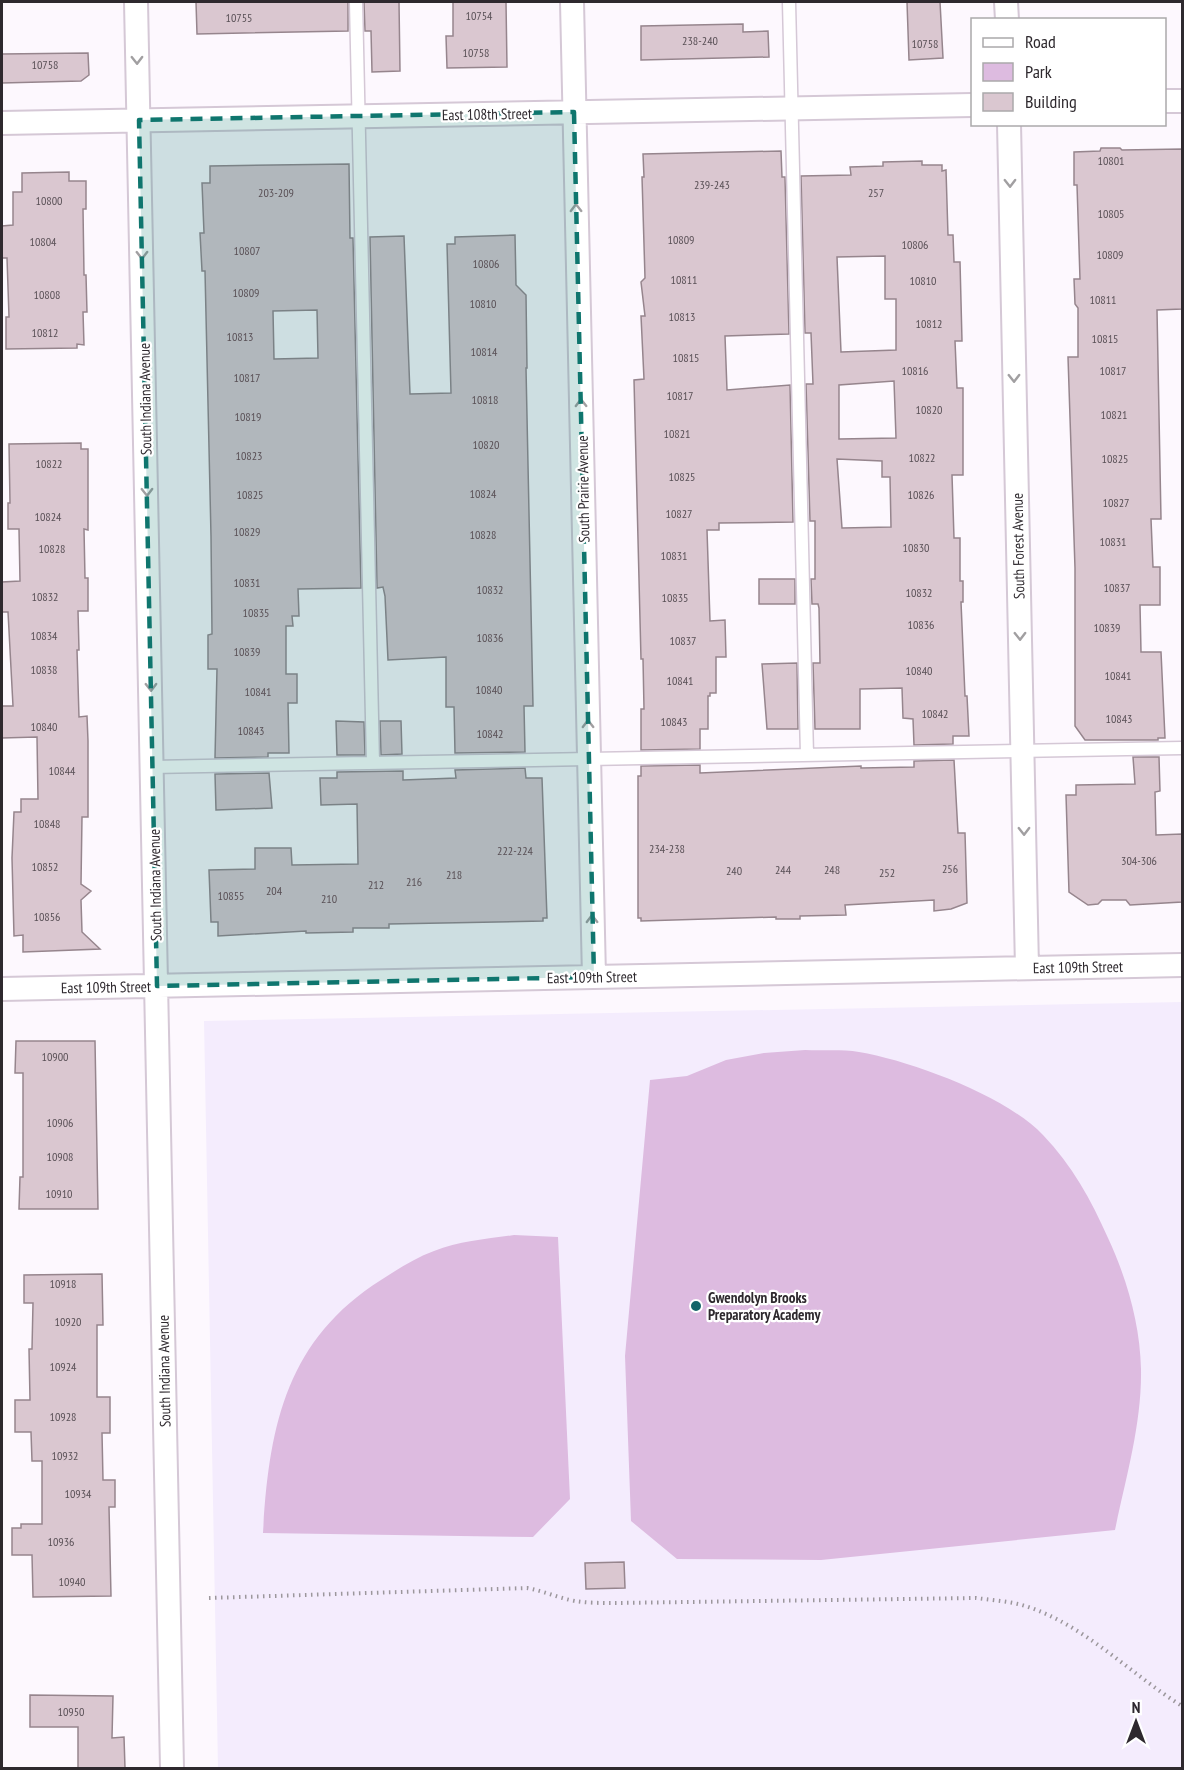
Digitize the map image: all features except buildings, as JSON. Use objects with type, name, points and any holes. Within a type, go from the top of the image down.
[{"type":"street","name":"South Indiana Avenue","points":[[136,2],[172,1768]]},
{"type":"street","name":"South Prairie Avenue","points":[[572,2],[594,977]]},
{"type":"street","points":[[1006,2],[1007,18]]},
{"type":"street","points":[[1166,101],[1182,101]]},
{"type":"street","name":"East 108th Street","points":[[2,123],[971,105]]},
{"type":"street","name":"South Forest Avenue","points":[[1009,126],[1027,968]]},
{"type":"street","name":"East 109th Street","points":[[2,989],[1182,965]]},
{"type":"lane","points":[[356,2],[373,763]]},
{"type":"lane","points":[[789,2],[807,755]]},
{"type":"lane","points":[[152,767],[1182,748]]},
{"type":"path","points":[[209,1598],[527,1588],[576,1601],[614,1603],[976,1598],[1021,1604],[1053,1617],[1085,1636],[1158,1691],[1182,1706]]},
{"type":"highlighted area","points":[[574,112],[594,977],[157,986],[139,120]]},
{"type":"shaded area","name":"Gwendolyn Brooks Preparatory Academy","points":[[1182,1002],[1182,1768],[218,1768],[204,1021]]},
{"type":"green space","points":[[805,1050],[853,1051],[881,1057],[931,1072],[982,1094],[1027,1121],[1043,1135],[1080,1183],[1095,1210],[1127,1286],[1140,1352],[1139,1409],[1115,1530],[821,1560],[677,1559],[631,1521],[625,1356],[650,1080],[687,1076],[726,1060],[764,1053]]},
{"type":"green space","points":[[514,1235],[558,1237],[570,1499],[533,1537],[263,1533],[271,1457],[278,1422],[303,1358],[323,1330],[349,1304],[381,1280],[420,1257],[453,1245]]},
{"type":"place","name":"Gwendolyn Brooks Preparatory Academy","points":[[696,1306]]}]
